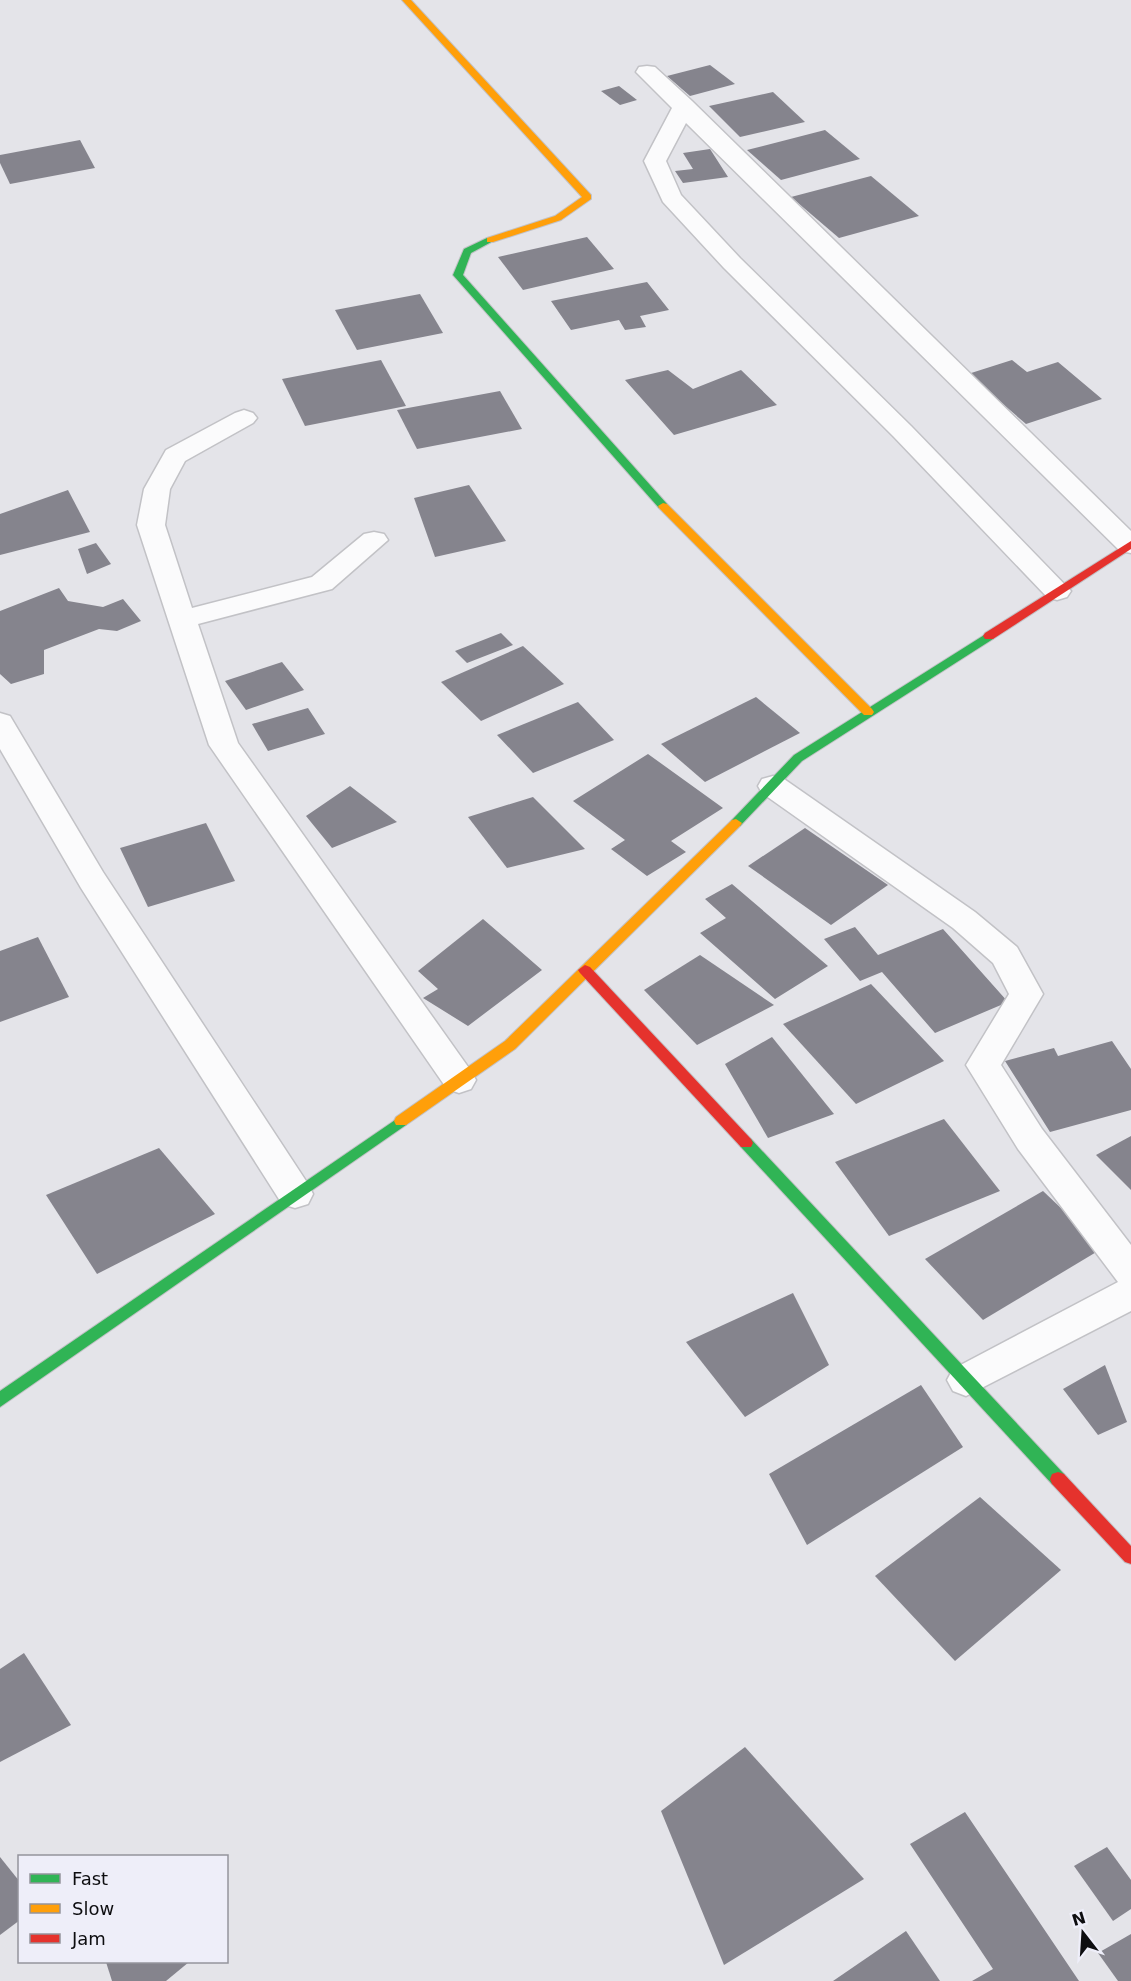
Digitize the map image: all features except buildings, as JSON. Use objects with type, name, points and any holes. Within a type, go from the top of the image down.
[{"type":"street","points":[[406,0],[588,196],[582,203],[553,220],[498,236],[467,251],[458,275],[666,510],[868,712]]},
{"type":"street","points":[[0,1400],[510,1045],[773,786],[798,758],[1130,545],[647,72]]},
{"type":"street","points":[[684,106],[655,161],[671,197],[732,262],[902,431],[1057,591]]},
{"type":"street","points":[[244,418],[175,456],[157,489],[151,525],[224,745],[459,1080]]},
{"type":"street","points":[[182,620],[322,583],[374,540]]},
{"type":"street","points":[[0,723],[92,880],[295,1194]]},
{"type":"street","points":[[773,786],[964,920],[1005,956],[1026,994],[983,1065],[1030,1139],[1131,1272]]},
{"type":"street","points":[[585,970],[1131,1557]]},
{"type":"street","points":[[966,1380],[1131,1293]]},
{"type":"traffic: fast","points":[[490,240],[467,251],[458,275],[663,506]]},
{"type":"traffic: fast","points":[[736,823],[798,758],[989,636]]},
{"type":"traffic: fast","points":[[0,1400],[401,1121]]},
{"type":"traffic: fast","points":[[746,1143],[1058,1479]]},
{"type":"traffic: slow","points":[[406,0],[588,197],[558,218],[490,240]]},
{"type":"traffic: slow","points":[[663,506],[868,712]]},
{"type":"traffic: slow","points":[[401,1121],[510,1045],[736,823]]},
{"type":"traffic: jam","points":[[989,636],[1131,544]]},
{"type":"traffic: jam","points":[[585,970],[746,1143]]},
{"type":"traffic: jam","points":[[1058,1479],[1131,1557]]}]
